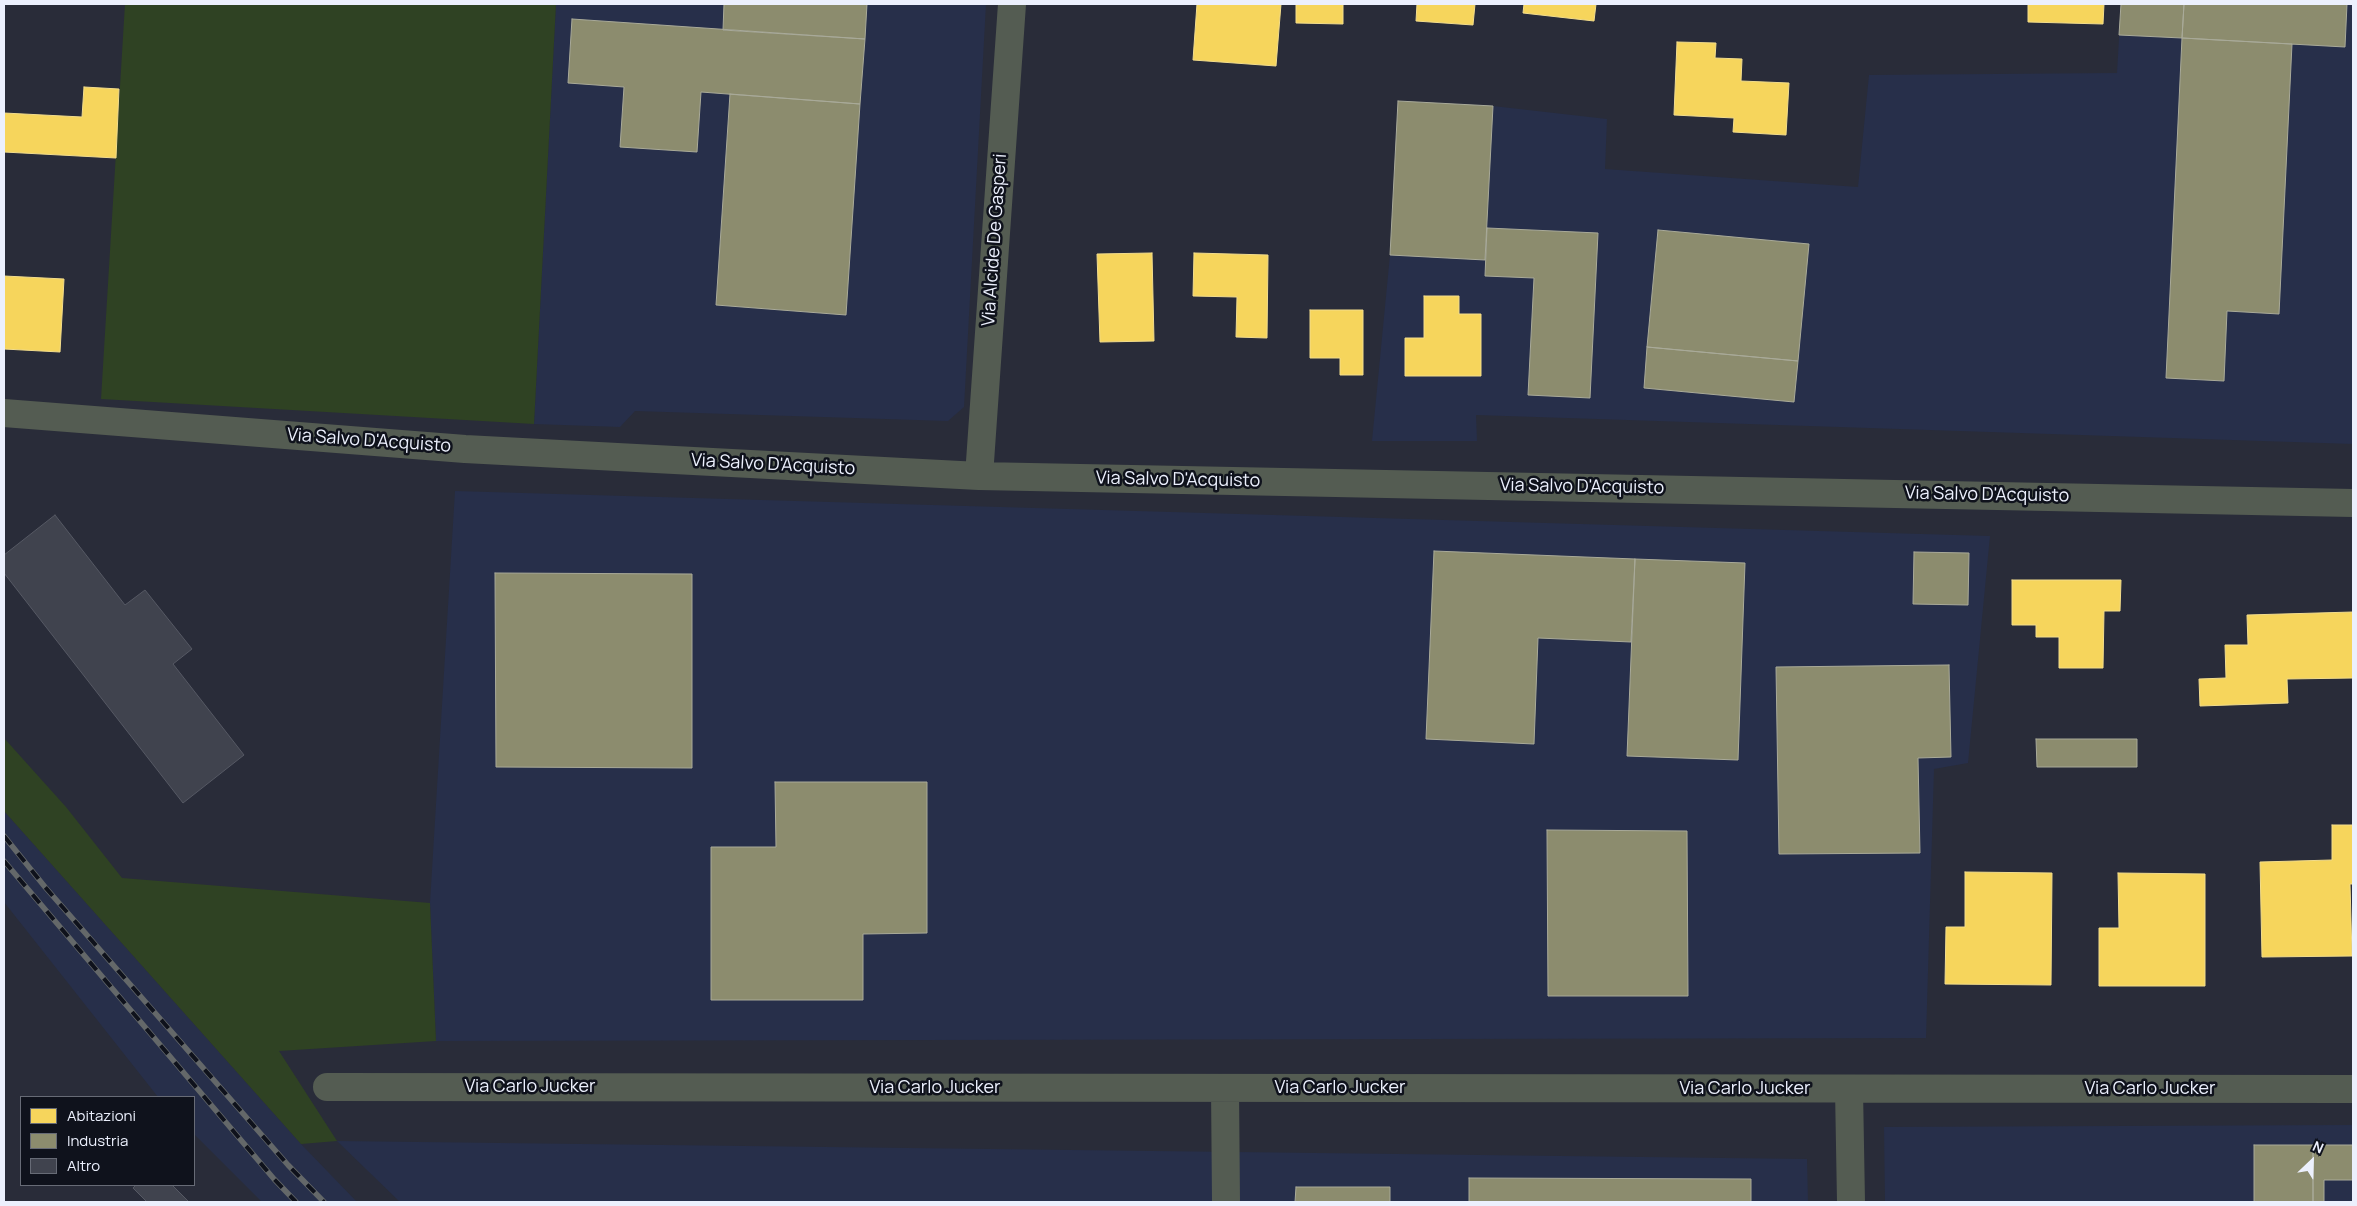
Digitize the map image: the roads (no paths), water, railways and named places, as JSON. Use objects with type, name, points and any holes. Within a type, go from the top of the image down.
[{"type":"street","name":"Via Alcide De Gasperi","points":[[979,476],[1012,4]]},
{"type":"street","name":"Via Salvo D'Acquisto","points":[[4,413],[465,448],[979,476],[2353,503]]},
{"type":"street","name":"Via Carlo Jucker","points":[[327,1087],[2353,1090]]},
{"type":"street","points":[[1225,1088],[1226,1202]]},
{"type":"street","points":[[1849,1089],[1851,1202]]},
{"type":"railway","points":[[4,836],[45,887],[288,1165],[324,1202]]},
{"type":"railway","points":[[4,861],[274,1179],[296,1202]]}]
